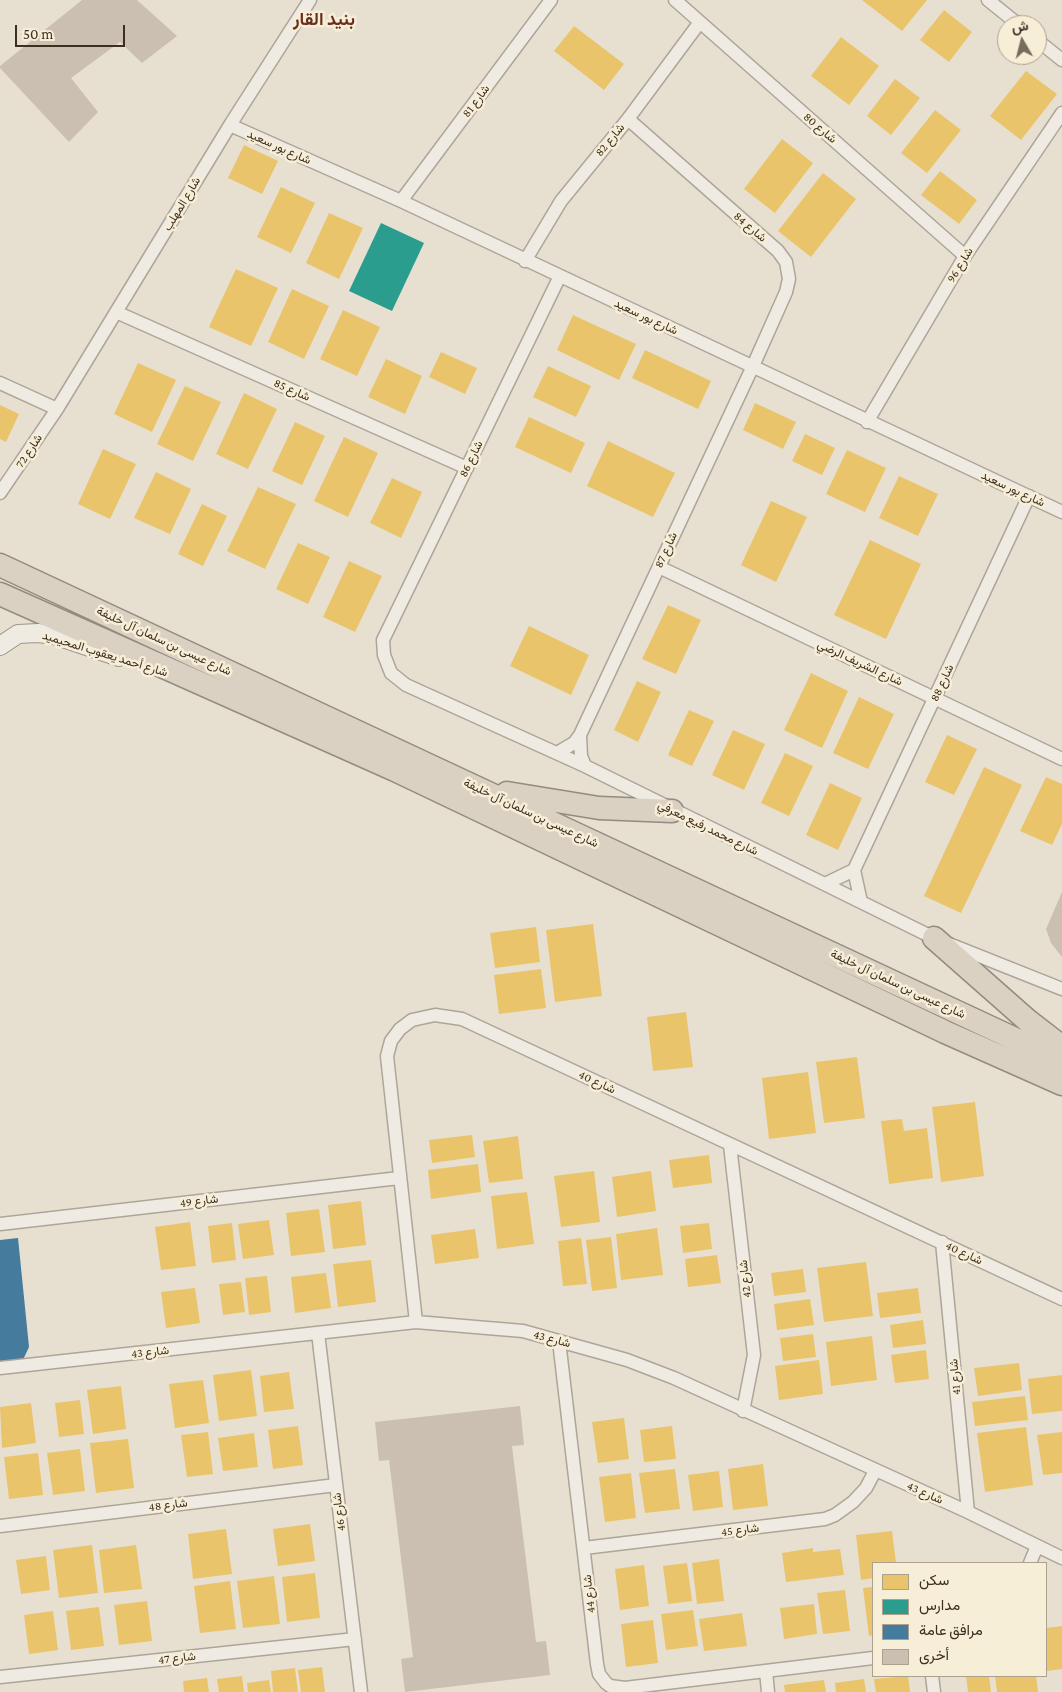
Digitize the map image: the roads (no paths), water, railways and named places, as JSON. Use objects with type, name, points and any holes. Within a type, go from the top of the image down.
[{"type":"highway","name":"شارع عيسى بن سلمان آل خليفة","points":[[0,565],[1062,1061]]},
{"type":"highway","name":"شارع عيسى بن سلمان آل خليفة","points":[[0,594],[395,770],[945,1032],[1062,1084]]},
{"type":"highway","points":[[479,788],[599,808],[672,811]]},
{"type":"highway","points":[[934,938],[1027,1020],[1062,1047]]},
{"type":"highway","points":[[945,1032],[1062,1101]]},
{"type":"street","name":"شارع المهلب","points":[[57,409],[230,125],[310,0]]},
{"type":"street","name":"شارع 81","points":[[401,201],[551,0]]},
{"type":"street","name":"شارع 80","points":[[675,0],[965,256]]},
{"type":"street","points":[[988,0],[1006,15]]},
{"type":"street","name":"شارع 82","points":[[524,261],[561,201],[628,118],[700,22]]},
{"type":"street","points":[[1047,48],[1062,60]]},
{"type":"street","name":"شارع 96","points":[[867,422],[965,256],[1062,113]]},
{"type":"street","name":"شارع 84","points":[[628,118],[778,252],[786,262],[789,274],[786,292],[752,366]]},
{"type":"street","name":"شارع بور سعيد","points":[[230,125],[401,201],[559,278],[752,366],[867,422],[1062,512]]},
{"type":"street","name":"شارع 86","points":[[383,640],[559,278]]},
{"type":"street","name":"شارع 85","points":[[116,312],[467,468]]},
{"type":"street","name":"شارع 87","points":[[557,753],[566,749],[580,735],[752,366]]},
{"type":"street","points":[[0,383],[57,409]]},
{"type":"street","name":"شارع 72","points":[[0,493],[57,409]]},
{"type":"street","name":"شارع 88","points":[[854,870],[1029,496]]},
{"type":"street","name":"شارع الشريف الرضي","points":[[658,567],[1062,759]]},
{"type":"street","name":"شارع أحمد يعقوب المحيميد","points":[[0,646],[12,636],[24,633],[54,635],[212,688]]},
{"type":"street","name":"شارع محمد رفيع معرفي","points":[[383,640],[386,665],[399,681],[585,766],[672,811],[934,938],[1062,989]]},
{"type":"street","points":[[580,735],[580,746],[585,766]]},
{"type":"street","points":[[825,884],[854,870],[861,902]]},
{"type":"street","name":"شارع 40","points":[[416,1322],[387,1056],[391,1041],[400,1028],[412,1020],[427,1016],[446,1016],[462,1019],[1062,1299]]},
{"type":"street","name":"شارع 42","points":[[730,1145],[754,1356],[743,1411]]},
{"type":"street","name":"شارع 49","points":[[0,1224],[399,1178]]},
{"type":"street","name":"شارع 41","points":[[942,1242],[968,1512]]},
{"type":"street","name":"شارع 43","points":[[0,1368],[416,1322],[523,1331],[627,1360],[674,1378],[968,1512],[1062,1558]]},
{"type":"street","name":"شارع 46","points":[[318,1333],[361,1692]]},
{"type":"street","name":"شارع 44","points":[[559,1341],[597,1664],[599,1674],[606,1683],[617,1688],[625,1688],[872,1658]]},
{"type":"street","name":"شارع 45","points":[[584,1548],[826,1518],[835,1515],[853,1502],[866,1488],[875,1471]]},
{"type":"street","name":"شارع 48","points":[[0,1526],[336,1485]]},
{"type":"street","points":[[1030,1562],[1037,1546]]},
{"type":"street","name":"شارع 47","points":[[0,1677],[355,1639]]},
{"type":"street","points":[[766,1671],[768,1692]]},
{"type":"street","points":[[932,1677],[934,1692]]},
{"type":"district","name":"بنيد القار","points":[[324,19]]}]
